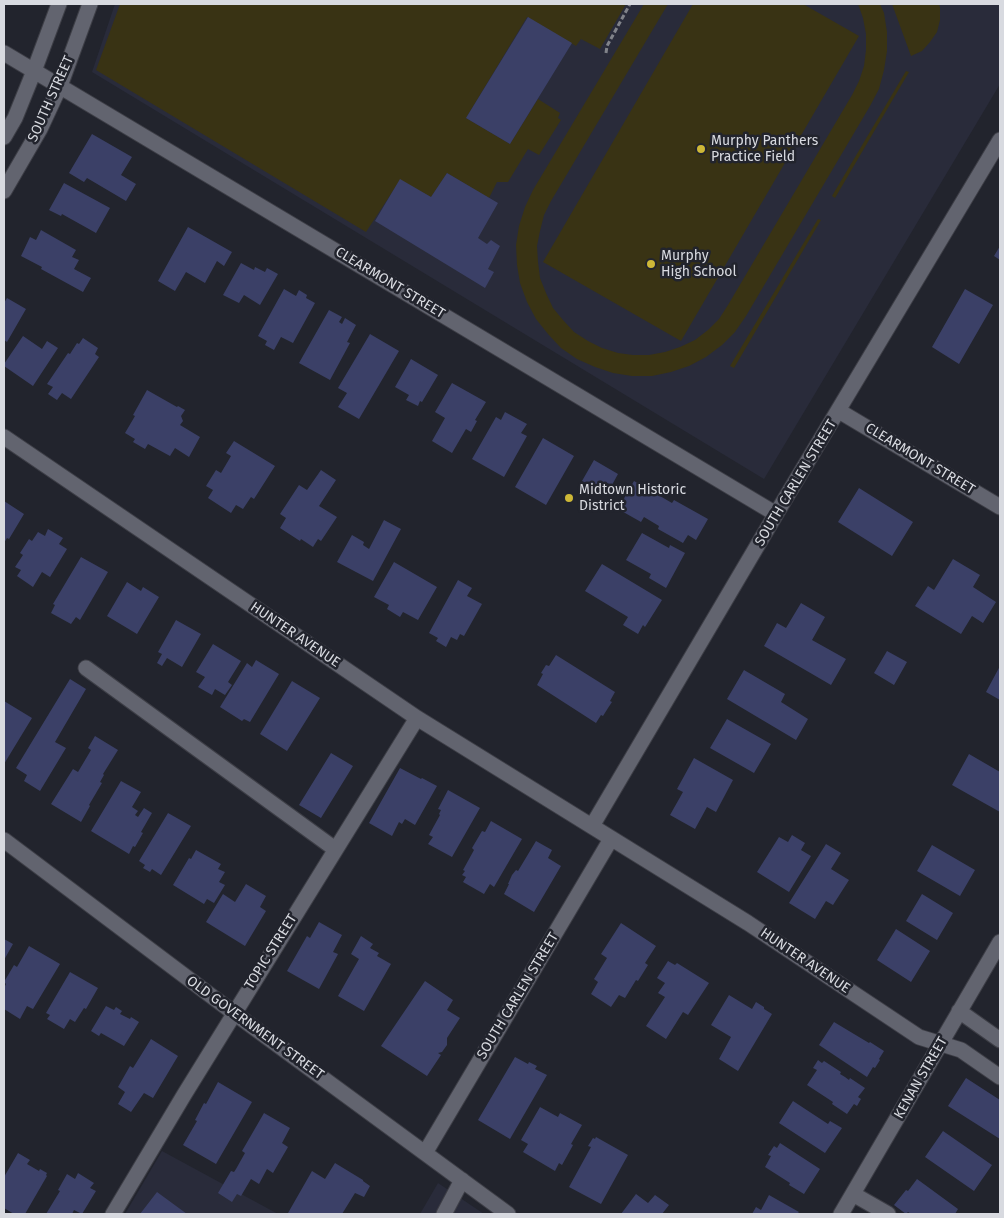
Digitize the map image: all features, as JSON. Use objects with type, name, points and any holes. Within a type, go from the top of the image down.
[{"type":"street","name":"SOUTH STREET","points":[[4,137],[15,118],[59,4]]},
{"type":"street","name":"SOUTH STREET","points":[[4,191],[40,129],[60,86],[90,4]]},
{"type":"street","name":"CLEARMONT STREET","points":[[4,53],[776,514]]},
{"type":"street","name":"SOUTH CARLEN STREET","points":[[592,826],[1000,140]]},
{"type":"street","name":"CLEARMONT STREET","points":[[839,412],[1000,507]]},
{"type":"street","name":"HUNTER AVENUE","points":[[4,437],[417,718],[748,923],[919,1037],[961,1050],[1000,1077]]},
{"type":"street","points":[[86,668],[335,849]]},
{"type":"street","name":"TOPIC STREET","points":[[113,1214],[178,1103],[417,718]]},
{"type":"street","name":"SOUTH CARLEN STREET","points":[[426,1153],[611,838]]},
{"type":"street","name":"OLD GOVERNMENT STREET","points":[[4,840],[234,1014],[508,1214]]},
{"type":"street","name":"KENAN STREET","points":[[842,1214],[1000,942]]},
{"type":"street","points":[[959,1012],[1000,1040]]},
{"type":"street","points":[[444,1214],[462,1180]]},
{"type":"street","points":[[853,1194],[888,1214]]},
{"type":"path","points":[[606,52],[606,46],[630,4]]},
{"type":"shaded area","name":"Murphy High School","points":[[115,4],[1000,4],[1000,84],[764,479],[92,72]]},
{"type":"shaded area","points":[[120,4],[626,4],[600,49],[581,39],[576,46],[527,17],[466,118],[510,144],[538,99],[560,113],[558,118],[561,120],[539,155],[528,149],[508,182],[497,182],[489,198],[447,173],[431,197],[400,180],[366,232],[96,70]]},
{"type":"shaded area","points":[[644,4],[668,4],[551,201],[544,215],[537,246],[540,278],[553,308],[574,332],[602,348],[618,353],[649,355],[680,347],[695,340],[719,319],[859,81],[864,66],[866,34],[858,4],[880,4],[884,13],[887,32],[887,51],[879,89],[870,106],[735,332],[706,357],[689,366],[652,376],[632,376],[613,373],[577,359],[561,348],[548,334],[536,319],[520,283],[516,245],[519,226],[533,190]]},
{"type":"shaded area","name":"Murphy Panthers Practice Field","points":[[693,4],[803,4],[859,36],[681,341],[543,262]]},
{"type":"shaded area","points":[[892,4],[939,4],[940,20],[937,32],[922,51],[911,56]]},
{"type":"shaded area","points":[[906,71],[909,72],[835,198],[832,196]]},
{"type":"shaded area","points":[[818,219],[821,220],[734,368],[730,366]]},
{"type":"shaded area","points":[[162,1151],[278,1214],[125,1214]]},
{"type":"shaded area","points":[[438,1183],[484,1214],[420,1214]]},
{"type":"building","points":[[528,17],[572,43],[510,144],[466,118]]},
{"type":"building","points":[[92,134],[132,157],[121,175],[136,184],[126,201],[87,178],[84,182],[69,173]]},
{"type":"building","points":[[447,173],[498,203],[478,238],[487,244],[491,240],[500,246],[488,269],[494,272],[485,288],[375,221],[400,179],[431,197]]},
{"type":"building","points":[[64,183],[110,208],[96,233],[62,214],[61,216],[49,210]]},
{"type":"building","points":[[188,227],[232,252],[224,266],[217,261],[205,283],[186,272],[175,291],[158,281]]},
{"type":"building","points":[[41,230],[76,250],[72,257],[79,260],[74,269],[91,278],[83,292],[21,256],[30,237],[36,240]]},
{"type":"building","points":[[1000,246],[1000,260],[994,256]]},
{"type":"building","points":[[241,263],[254,270],[255,267],[265,272],[267,268],[278,274],[260,305],[244,295],[239,303],[223,295]]},
{"type":"building","points":[[284,289],[296,296],[299,290],[307,295],[306,298],[315,303],[293,343],[281,337],[274,350],[265,345],[267,341],[258,336]]},
{"type":"building","points":[[965,289],[993,305],[959,364],[932,347]]},
{"type":"building","points":[[7,298],[26,309],[7,342],[4,340],[4,303]]},
{"type":"building","points":[[329,310],[342,317],[339,322],[342,324],[345,318],[356,325],[347,342],[350,343],[330,380],[299,363]]},
{"type":"building","points":[[370,334],[399,351],[359,419],[338,407],[347,393],[338,388]]},
{"type":"building","points":[[23,336],[42,349],[47,341],[58,348],[33,386],[4,366]]},
{"type":"building","points":[[83,338],[98,348],[95,354],[99,357],[71,399],[62,393],[57,400],[48,394],[53,387],[47,384],[68,353],[70,354],[77,343],[79,344]]},
{"type":"building","points":[[411,359],[438,375],[418,406],[406,400],[409,395],[395,387]]},
{"type":"building","points":[[452,383],[486,402],[475,420],[477,421],[471,432],[466,429],[452,453],[432,441],[445,418],[435,412]]},
{"type":"building","points":[[147,390],[185,410],[181,416],[183,421],[180,425],[200,437],[189,457],[175,448],[170,456],[148,444],[145,449],[133,442],[135,439],[125,433]]},
{"type":"building","points":[[505,412],[527,424],[521,433],[527,436],[504,477],[472,459],[496,417],[501,420]]},
{"type":"building","points":[[543,438],[574,456],[546,505],[515,487]]},
{"type":"building","points":[[234,441],[275,466],[254,499],[251,497],[243,509],[236,505],[231,513],[208,498],[213,490],[206,486],[216,470],[221,473],[231,456],[226,453]]},
{"type":"building","points":[[594,460],[618,474],[612,485],[605,482],[601,491],[582,481]]},
{"type":"building","points":[[321,470],[336,480],[319,506],[337,517],[321,541],[318,539],[313,547],[280,528],[286,518],[280,514],[299,485],[307,490]]},
{"type":"building","points":[[634,481],[672,503],[674,500],[708,519],[696,540],[688,535],[683,543],[658,529],[659,526],[644,517],[641,522],[618,509]]},
{"type":"building","points":[[859,488],[913,522],[892,556],[838,522]]},
{"type":"building","points":[[4,501],[24,514],[9,539],[7,538],[4,543]]},
{"type":"building","points":[[384,520],[401,529],[373,581],[337,562],[352,535],[364,542],[363,545],[369,549]]},
{"type":"building","points":[[48,529],[63,538],[59,544],[67,549],[50,577],[42,572],[33,587],[17,576],[21,570],[15,567],[23,555],[20,553],[29,539],[32,541],[38,532],[45,536]]},
{"type":"building","points":[[642,533],[669,548],[670,545],[685,553],[666,588],[649,578],[651,574],[626,560]]},
{"type":"building","points":[[81,557],[108,572],[80,620],[76,617],[71,624],[51,613],[55,605],[53,604]]},
{"type":"building","points":[[953,559],[980,575],[973,587],[996,602],[983,623],[972,616],[961,634],[915,606],[928,586],[934,590]]},
{"type":"building","points":[[394,562],[437,587],[418,620],[403,612],[400,617],[387,609],[389,605],[374,597]]},
{"type":"building","points":[[602,564],[662,600],[645,627],[643,625],[638,634],[623,625],[628,617],[585,591]]},
{"type":"building","points":[[458,580],[472,588],[467,596],[482,604],[464,636],[460,634],[457,640],[451,637],[446,647],[436,641],[438,638],[429,633]]},
{"type":"building","points":[[127,582],[141,591],[143,587],[159,597],[137,634],[107,616]]},
{"type":"building","points":[[801,603],[825,617],[812,640],[846,659],[831,685],[764,646],[777,623],[786,628]]},
{"type":"building","points":[[176,620],[201,634],[182,667],[167,658],[162,666],[157,663],[162,654],[158,652]]},
{"type":"building","points":[[213,644],[241,661],[228,682],[232,685],[225,695],[215,689],[212,695],[198,687],[205,677],[196,672]]},
{"type":"building","points":[[887,651],[907,662],[894,685],[874,673]]},
{"type":"building","points":[[556,655],[615,692],[610,701],[612,702],[596,723],[537,685],[546,665],[549,666]]},
{"type":"building","points":[[256,660],[279,674],[250,722],[244,719],[242,721],[220,707],[247,663],[252,667]]},
{"type":"building","points":[[1000,666],[1000,700],[986,692]]},
{"type":"building","points":[[744,670],[785,694],[781,702],[808,719],[796,740],[727,699]]},
{"type":"building","points":[[70,679],[86,689],[55,742],[66,748],[40,791],[24,781],[27,775],[16,768]]},
{"type":"building","points":[[292,681],[320,698],[287,751],[260,734]]},
{"type":"building","points":[[4,701],[32,718],[4,764]]},
{"type":"building","points":[[727,719],[771,744],[754,773],[710,748]]},
{"type":"building","points":[[95,736],[118,750],[103,774],[100,782],[102,783],[81,822],[51,804],[73,769],[78,772],[91,750],[88,748]]},
{"type":"building","points":[[331,753],[353,766],[321,818],[299,805]]},
{"type":"building","points":[[969,754],[1000,772],[1000,812],[952,785]]},
{"type":"building","points":[[694,758],[733,780],[716,812],[707,807],[695,829],[670,815],[683,792],[677,789]]},
{"type":"building","points":[[400,768],[437,786],[415,825],[405,819],[402,824],[399,822],[392,836],[369,823]]},
{"type":"building","points":[[121,781],[141,792],[132,807],[138,811],[135,815],[138,817],[144,808],[152,813],[141,832],[143,833],[129,854],[91,831]]},
{"type":"building","points":[[448,790],[480,808],[452,857],[428,844],[433,837],[429,835],[440,815],[441,810],[438,809]]},
{"type":"building","points":[[168,813],[191,826],[161,875],[152,869],[150,872],[143,868],[145,865],[139,861]]},
{"type":"building","points":[[491,821],[522,839],[494,887],[490,884],[484,894],[463,882],[466,877],[462,875],[474,850],[472,848],[482,831],[485,832]]},
{"type":"building","points":[[792,835],[805,843],[801,850],[811,856],[789,892],[757,872],[779,837],[788,842]]},
{"type":"building","points":[[536,841],[552,850],[548,858],[561,866],[534,912],[504,894],[512,875],[516,870],[518,871]]},
{"type":"building","points":[[826,844],[841,853],[831,869],[849,880],[833,905],[826,901],[815,919],[789,903]]},
{"type":"building","points":[[932,845],[975,870],[960,896],[917,871]]},
{"type":"building","points":[[196,850],[221,864],[218,869],[225,872],[219,882],[225,885],[214,903],[207,899],[204,904],[173,885]]},
{"type":"building","points":[[246,884],[266,896],[260,907],[266,911],[245,946],[206,922],[223,894],[235,902]]},
{"type":"building","points":[[922,894],[953,913],[937,940],[906,921]]},
{"type":"building","points":[[319,922],[342,935],[333,952],[338,954],[319,989],[287,971],[307,936],[310,938]]},
{"type":"building","points":[[621,923],[656,946],[645,963],[648,965],[638,981],[636,980],[625,998],[619,995],[611,1007],[591,994],[598,982],[594,979],[607,958],[601,954]]},
{"type":"building","points":[[896,929],[930,951],[911,982],[877,960]]},
{"type":"building","points":[[361,936],[373,944],[370,948],[379,953],[377,956],[391,964],[364,1011],[338,996],[359,959],[351,954]]},
{"type":"building","points":[[4,939],[13,944],[4,960]]},
{"type":"building","points":[[29,946],[60,964],[33,1009],[27,1006],[20,1019],[4,1009],[4,988],[6,984],[4,982],[14,965],[17,967]]},
{"type":"building","points":[[668,961],[675,965],[677,963],[709,983],[688,1015],[683,1012],[666,1039],[646,1026],[665,997],[658,993],[665,983],[657,978]]},
{"type":"building","points":[[70,972],[98,988],[86,1009],[84,1008],[75,1022],[70,1019],[64,1029],[47,1019],[50,1015],[46,1013]]},
{"type":"building","points":[[425,981],[453,1000],[447,1010],[460,1018],[447,1038],[447,1045],[442,1052],[438,1053],[441,1055],[427,1076],[381,1046]]},
{"type":"building","points":[[729,995],[752,1009],[756,1002],[772,1014],[738,1071],[719,1059],[731,1037],[711,1025]]},
{"type":"building","points":[[106,1006],[114,1010],[116,1007],[122,1011],[120,1014],[130,1019],[131,1017],[139,1022],[124,1046],[101,1033],[99,1036],[91,1031]]},
{"type":"building","points":[[834,1022],[884,1051],[875,1068],[873,1067],[867,1077],[819,1045]]},
{"type":"building","points":[[151,1039],[178,1056],[153,1098],[144,1093],[131,1112],[118,1104],[125,1092],[118,1087],[130,1066],[133,1068]]},
{"type":"building","points":[[515,1057],[528,1064],[529,1062],[537,1066],[535,1069],[547,1075],[510,1139],[478,1120]]},
{"type":"building","points":[[818,1060],[822,1063],[824,1061],[841,1072],[840,1074],[849,1080],[850,1078],[865,1088],[858,1097],[861,1099],[857,1106],[854,1104],[847,1114],[807,1085],[817,1070],[813,1068]]},
{"type":"building","points":[[966,1078],[1000,1100],[1000,1139],[948,1106]]},
{"type":"building","points":[[218,1082],[252,1102],[216,1164],[183,1145],[197,1121],[195,1120],[204,1103],[206,1104]]},
{"type":"building","points":[[793,1101],[828,1124],[830,1121],[842,1128],[825,1153],[779,1123]]},
{"type":"building","points":[[540,1107],[558,1117],[560,1113],[582,1125],[562,1165],[559,1163],[555,1171],[523,1152],[528,1144],[521,1140]]},
{"type":"building","points":[[264,1113],[290,1128],[282,1143],[288,1147],[273,1173],[267,1169],[259,1184],[251,1179],[241,1196],[237,1194],[232,1202],[218,1193],[231,1171],[234,1172],[236,1169],[245,1153],[242,1151]]},
{"type":"building","points":[[943,1131],[992,1165],[974,1191],[925,1157]]},
{"type":"building","points":[[596,1137],[628,1155],[601,1204],[569,1187],[591,1147],[588,1146],[593,1138],[595,1139]]},
{"type":"building","points":[[780,1143],[820,1169],[804,1194],[765,1167],[771,1156],[768,1155],[774,1146],[777,1148]]},
{"type":"building","points":[[18,1153],[30,1160],[27,1164],[47,1173],[25,1214],[14,1214],[4,1208],[4,1177]]},
{"type":"building","points":[[335,1163],[370,1186],[364,1197],[355,1193],[342,1214],[288,1213],[312,1171],[325,1179]]},
{"type":"building","points":[[78,1173],[94,1183],[90,1188],[96,1191],[82,1214],[74,1210],[72,1214],[46,1214],[60,1191],[58,1190],[67,1174],[75,1179]]},
{"type":"building","points":[[917,1179],[958,1209],[955,1214],[911,1214],[908,1212],[906,1214],[894,1205]]},
{"type":"building","points":[[157,1192],[187,1214],[140,1214]]},
{"type":"building","points":[[636,1194],[648,1203],[655,1195],[669,1205],[662,1214],[621,1214]]},
{"type":"building","points":[[769,1195],[799,1212],[797,1214],[752,1214],[756,1207],[761,1210]]},
{"type":"place","name":"Murphy Panthers Practice Field","points":[[701,149]]},
{"type":"place","name":"Murphy High School","points":[[651,264]]},
{"type":"place","name":"Midtown Historic District","points":[[569,498]]}]
